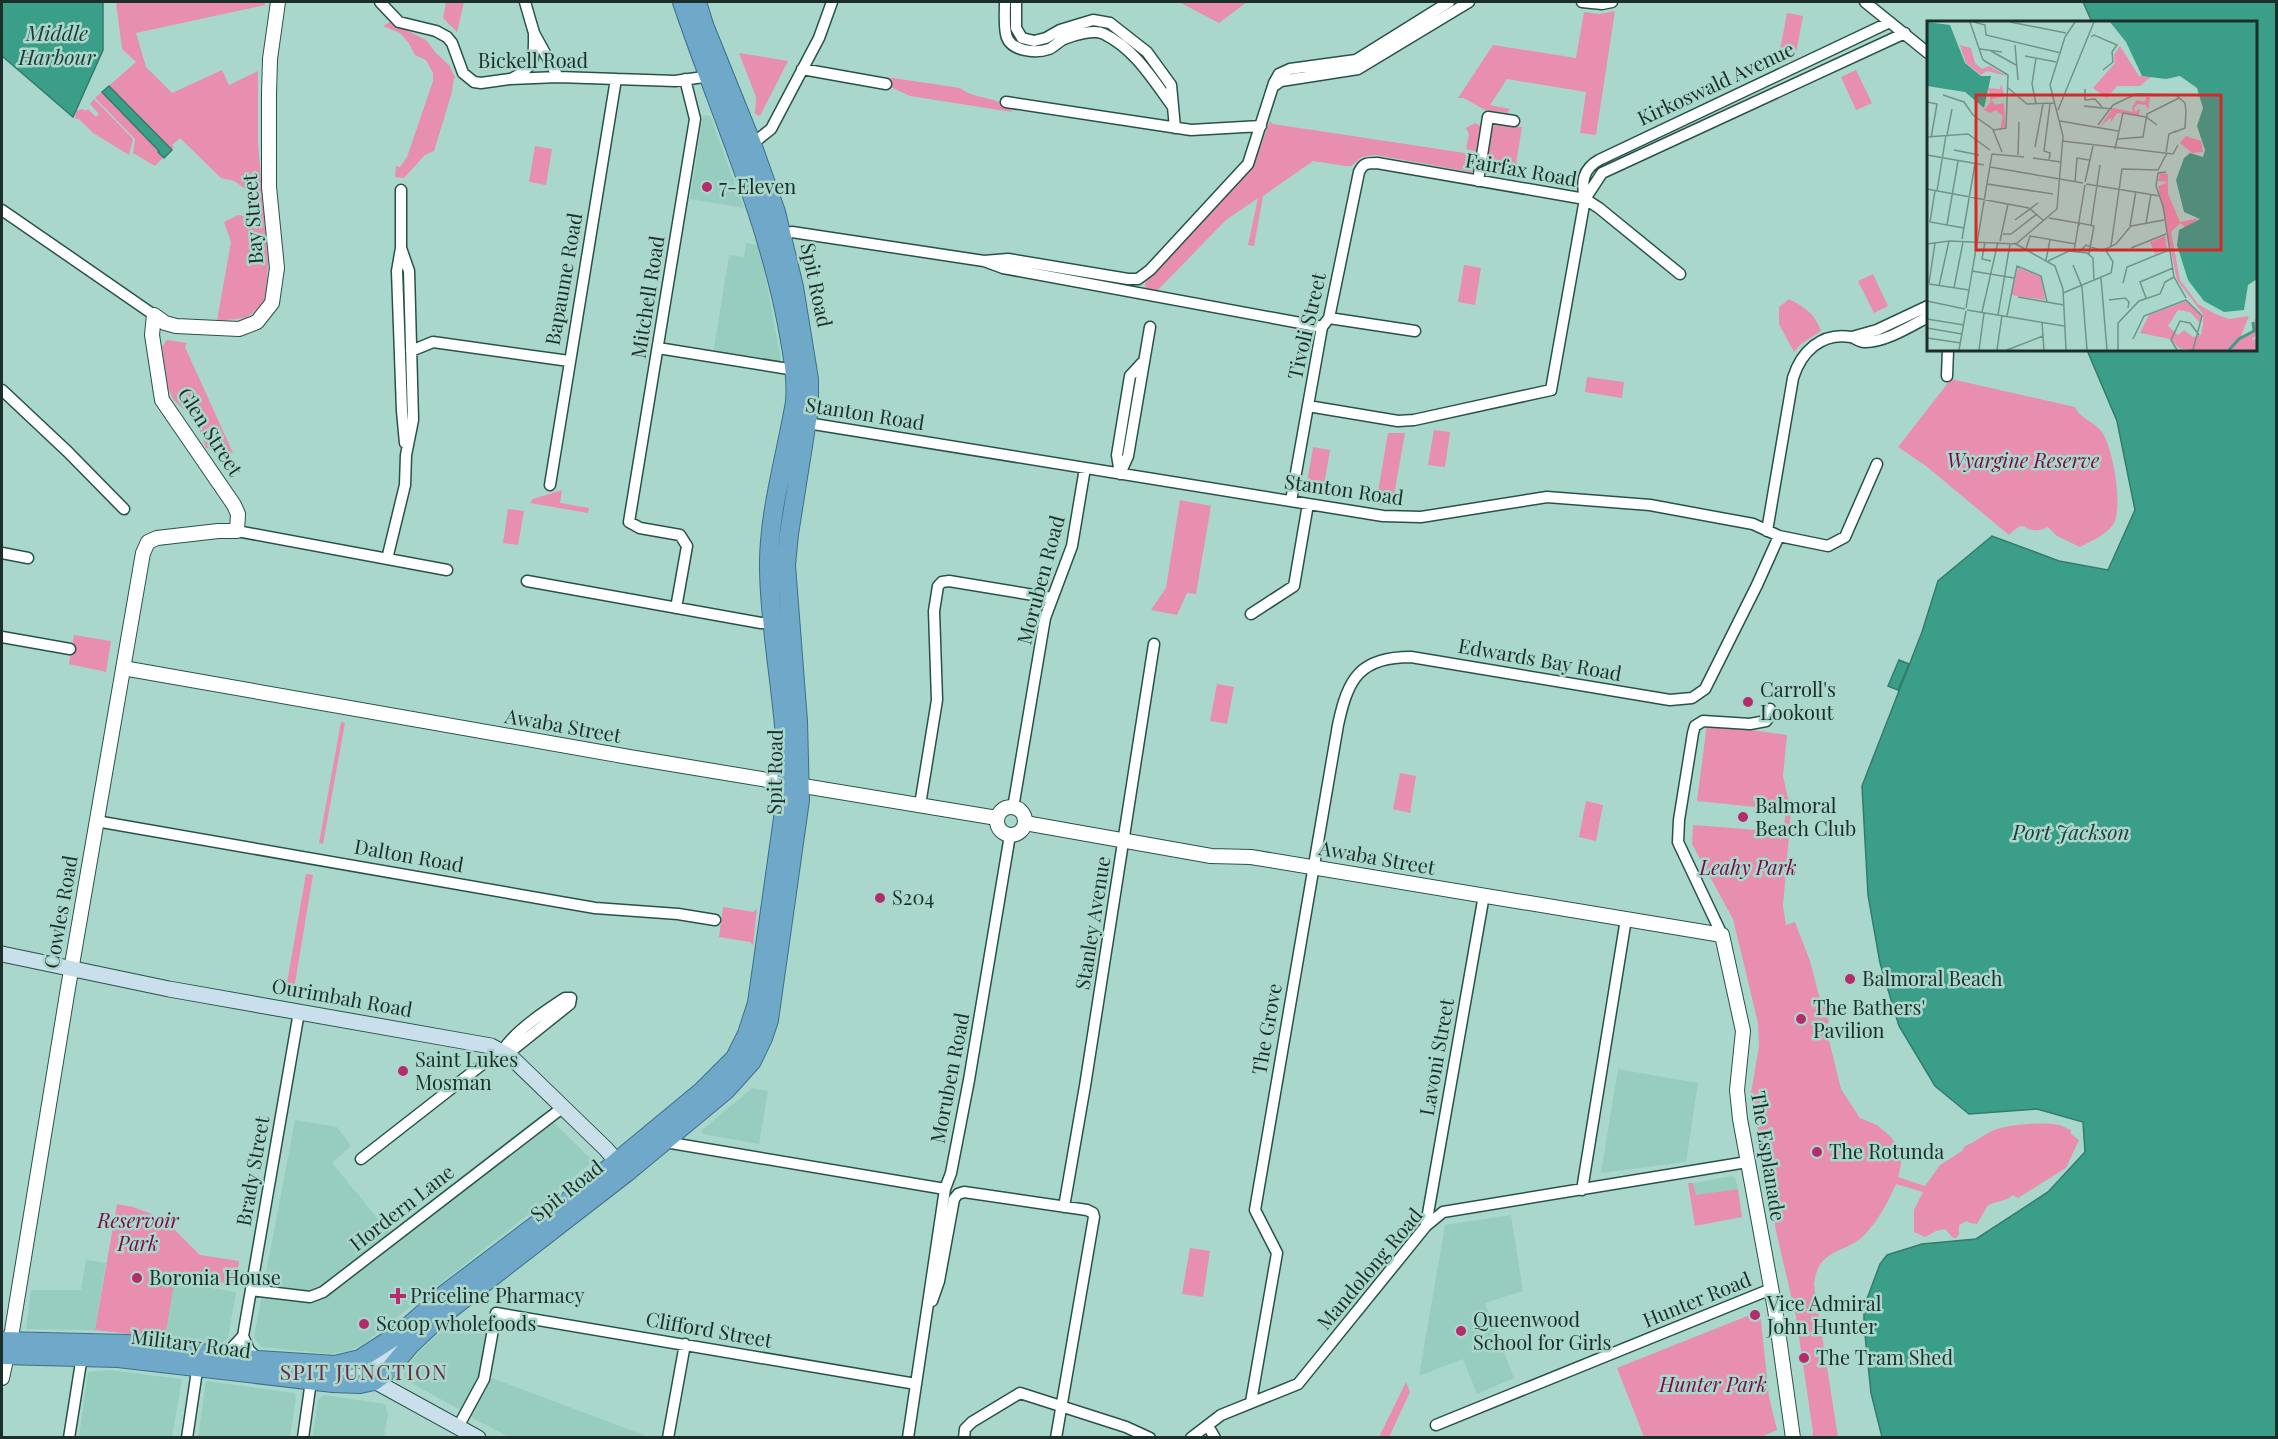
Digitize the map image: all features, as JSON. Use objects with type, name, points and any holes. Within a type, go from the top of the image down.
[{"type":"highway","name":"Spit Road","points":[[682,2],[752,144],[775,237],[795,370],[795,402],[800,422]]},
{"type":"highway","name":"Spit Road","points":[[360,1359],[402,1332],[444,1294],[622,1168],[665,1142],[734,1082],[752,1060],[764,1038],[769,1020],[794,784],[798,721],[781,622],[800,422],[810,392],[808,361],[794,288],[716,74],[697,2]]},
{"type":"highway","name":"Spit Road","points":[[374,1381],[390,1369],[410,1345],[440,1317],[622,1168],[735,1058],[747,1034],[759,985],[794,784]]},
{"type":"highway","name":"Military Road","points":[[4,1348],[127,1344],[310,1381],[352,1384],[374,1381]]},
{"type":"highway","name":"Military Road","points":[[4,1348],[118,1358],[199,1360],[220,1355],[335,1365],[360,1359]]},
{"type":"main road","name":"Ourimbah Road","points":[[2,954],[299,1012],[492,1046],[503,1050]]},
{"type":"main road","points":[[503,1050],[606,1149],[622,1168]]},
{"type":"main road","points":[[374,1381],[374,1368],[402,1332]]},
{"type":"main road","name":"Military Road","points":[[292,1362],[320,1372],[360,1376],[374,1381],[478,1437]]},
{"type":"street","name":"Bickell Road","points":[[380,2],[399,22],[436,31],[447,37],[452,43],[467,78],[481,83],[558,77],[685,79],[716,74]]},
{"type":"street","points":[[525,2],[534,33],[558,77]]},
{"type":"street","points":[[752,144],[771,129],[819,38],[832,2]]},
{"type":"street","points":[[1005,2],[1006,35],[1010,43],[1018,48],[1034,51],[1049,49],[1064,39],[1093,31],[1103,33],[1138,59],[1173,107]]},
{"type":"street","points":[[1016,2],[1016,28],[1022,38],[1034,41],[1046,38],[1060,30],[1093,20],[1110,23],[1147,52],[1171,85],[1175,128]]},
{"type":"street","points":[[984,261],[1008,259],[1138,279],[1150,270],[1248,164],[1276,78],[1284,71],[1356,60],[1449,2]]},
{"type":"street","points":[[1271,92],[1274,85],[1281,81],[1351,71],[1365,66],[1469,2]]},
{"type":"street","points":[[1582,2],[1602,4],[1612,2]]},
{"type":"street","points":[[1865,2],[1927,51]]},
{"type":"street","name":"Bay Street","points":[[154,315],[165,323],[176,326],[240,329],[257,322],[272,303],[276,268],[269,187],[269,94],[270,59],[278,5]]},
{"type":"street","name":"Kirkoswald Avenue","points":[[1308,406],[1398,421],[1413,420],[1551,390],[1584,199],[1582,188],[1587,169],[1599,160],[1890,22]]},
{"type":"street","points":[[510,79],[521,74],[531,65],[534,58],[534,33]]},
{"type":"street","name":"Kirkoswald Avenue","points":[[1584,199],[1602,173],[1905,33]]},
{"type":"street","points":[[802,69],[886,84]]},
{"type":"street","name":"Bapaume Road","points":[[550,485],[616,79]]},
{"type":"street","name":"Mitchell Road","points":[[676,608],[687,546],[685,541],[680,535],[640,528],[629,522],[695,119],[685,79]]},
{"type":"street","points":[[1006,102],[1191,130],[1261,126]]},
{"type":"street","points":[[1478,181],[1488,117],[1514,121]]},
{"type":"street","name":"Fairfax Road","points":[[1367,163],[1584,199],[1599,208],[1680,274]]},
{"type":"street","name":"Tivoli Street","points":[[1292,501],[1322,327],[1329,318],[1359,172],[1367,163]]},
{"type":"street","points":[[387,559],[405,485],[406,455],[402,411],[397,271],[401,248],[401,190]]},
{"type":"street","points":[[2,210],[154,315]]},
{"type":"street","points":[[775,237],[796,232],[984,261],[1003,268],[1322,327]]},
{"type":"street","points":[[401,248],[409,271],[413,420],[406,455]]},
{"type":"street","points":[[1767,531],[1791,387],[1799,360],[1813,345],[1824,340],[1852,338],[1877,330],[1927,307]]},
{"type":"street","name":"Glen Street","points":[[154,315],[152,335],[162,400],[234,505],[237,514],[237,531]]},
{"type":"street","points":[[1329,318],[1414,331]]},
{"type":"street","points":[[1852,338],[1863,342],[1890,336],[1927,318]]},
{"type":"street","points":[[1120,474],[1117,455],[1130,376],[1144,362],[1150,327]]},
{"type":"street","points":[[411,351],[433,342],[569,361]]},
{"type":"street","points":[[658,348],[795,370]]},
{"type":"street","points":[[1947,375],[1948,351]]},
{"type":"street","points":[[2,390],[124,509]]},
{"type":"street","name":"Stanton Road","points":[[800,422],[1383,516],[1406,518],[1547,497],[1650,505],[1752,524],[1779,536],[1828,546],[1845,537],[1877,464]]},
{"type":"street","name":"Moruben Road","points":[[1013,808],[1045,618],[1072,546],[1085,468]]},
{"type":"street","points":[[1251,614],[1294,586],[1308,504]]},
{"type":"street","points":[[237,531],[447,570]]},
{"type":"street","name":"Cowles Road","points":[[2,1378],[4,1348],[143,553],[148,542],[157,538],[190,533],[237,531]]},
{"type":"street","name":"Edwards Bay Road","points":[[1368,666],[1384,659],[1422,658],[1670,700],[1692,698],[1705,689],[1758,585],[1779,536]]},
{"type":"street","points":[[2,553],[28,558]]},
{"type":"street","points":[[527,580],[761,623],[781,622]]},
{"type":"street","points":[[920,805],[937,700],[934,610],[938,586],[942,582],[949,581],[1052,598]]},
{"type":"street","points":[[2,637],[70,650]]},
{"type":"street","name":"Stanley Avenue","points":[[1064,1207],[1154,644]]},
{"type":"street","name":"The Grove","points":[[1251,1402],[1277,1253],[1255,1210],[1342,705],[1353,682],[1368,666]]},
{"type":"street","name":"Awaba Street","points":[[123,668],[997,818]]},
{"type":"street","name":"The Esplanade","points":[[1770,709],[1766,721],[1750,724],[1705,721],[1695,726],[1679,819],[1678,842],[1722,935],[1743,1031],[1737,1090],[1747,1162],[1771,1289],[1793,1437]]},
{"type":"street","points":[[1013,808],[1021,812],[1025,823],[1018,833],[1010,835],[1000,830],[997,818],[1005,809],[1013,808]]},
{"type":"street","name":"Dalton Road","points":[[96,821],[279,851],[595,908],[678,914],[716,920]]},
{"type":"street","name":"Awaba Street","points":[[1025,823],[1211,856],[1251,856],[1722,935]]},
{"type":"street","name":"Moruben Road","points":[[908,1437],[945,1189],[951,1173],[969,1080],[1010,835]]},
{"type":"street","name":"Lavoni Street","points":[[1426,1226],[1484,896]]},
{"type":"street","points":[[1582,1190],[1626,919]]},
{"type":"street","points":[[360,1159],[484,1063],[503,1050],[518,1046],[570,1004],[571,998],[565,998],[556,1004],[508,1041],[503,1050]]},
{"type":"street","name":"Brady Street","points":[[243,1336],[299,1012]]},
{"type":"street","name":"Hordern Lane","points":[[251,1290],[310,1297],[323,1292],[562,1108]]},
{"type":"street","points":[[665,1142],[945,1189]]},
{"type":"street","name":"Mandolong Road","points":[[1197,1436],[1221,1415],[1283,1392],[1298,1384],[1426,1226],[1443,1212],[1747,1162]]},
{"type":"street","name":"Moruben Road","points":[[925,1327],[939,1281],[954,1199],[958,1194],[964,1192],[1064,1207]]},
{"type":"street","points":[[1056,1437],[1094,1217],[1093,1213],[1064,1207]]},
{"type":"street","name":"Hunter Road","points":[[1436,1425],[1771,1289]]},
{"type":"street","name":"Clifford Street","points":[[458,1427],[484,1378],[496,1313],[916,1384]]},
{"type":"street","points":[[220,1355],[230,1350],[243,1336],[249,1350],[258,1360]]},
{"type":"street","points":[[668,1437],[685,1344]]},
{"type":"street","points":[[69,1437],[82,1356]]},
{"type":"street","points":[[187,1437],[199,1360]]},
{"type":"street","points":[[303,1437],[310,1381]]},
{"type":"street","points":[[964,1437],[968,1424],[1015,1395],[1026,1394],[1150,1437]]},
{"type":"street","points":[[1208,1426],[1215,1437]]},
{"type":"shaded area","name":"7-Eleven","points":[[703,115],[710,116],[744,208],[690,199]]},
{"type":"shaded area","points":[[746,243],[758,245],[761,253],[782,365],[713,354],[729,255],[744,257]]},
{"type":"shaded area","points":[[1618,1069],[1698,1083],[1686,1162],[1601,1173]]},
{"type":"shaded area","points":[[752,1088],[768,1091],[759,1144],[703,1134],[701,1131]]},
{"type":"shaded area","points":[[544,1113],[593,1161],[362,1345],[348,1351],[331,1354],[261,1347],[254,1337],[295,1120],[337,1127],[351,1146],[332,1163],[389,1232]]},
{"type":"shaded area","points":[[1732,1176],[1736,1180],[1738,1189],[1696,1196],[1693,1183]]},
{"type":"shaded area","name":"Queenwood School for Girls","points":[[1511,1215],[1523,1291],[1485,1303],[1514,1378],[1477,1394],[1463,1359],[1419,1376],[1445,1225]]},
{"type":"shaded area","points":[[86,1260],[106,1263],[95,1330],[26,1329],[31,1290],[81,1290]]},
{"type":"shaded area","points":[[174,1282],[236,1292],[228,1338],[220,1345],[165,1338]]},
{"type":"shaded area","points":[[460,1321],[489,1326],[483,1375],[462,1411],[404,1379],[404,1372],[419,1351],[451,1323]]},
{"type":"shaded area","points":[[108,1370],[182,1379],[172,1437],[79,1437],[88,1372]]},
{"type":"shaded area","points":[[492,1378],[646,1436],[645,1438],[509,1437],[469,1416]]},
{"type":"shaded area","points":[[206,1381],[294,1393],[296,1398],[290,1437],[198,1437]]},
{"type":"shaded area","points":[[323,1395],[385,1404],[388,1414],[384,1437],[328,1438],[313,1435],[318,1400]]},
{"type":"green space","points":[[116,2],[265,2],[265,5],[136,33],[146,67],[172,93],[222,70],[229,85],[258,71],[258,143],[268,263],[266,299],[257,310],[245,318],[217,321],[231,242],[224,222],[238,215],[249,217],[253,194],[234,181],[221,178],[180,138],[155,166],[133,153],[135,139],[95,98],[136,62],[122,49]]},
{"type":"green space","points":[[446,2],[464,2],[457,32],[443,18]]},
{"type":"green space","points":[[1179,2],[1247,2],[1219,23]]},
{"type":"green space","points":[[1615,11],[1596,135],[1580,133],[1586,92],[1507,79],[1490,105],[1510,109],[1507,113],[1485,110],[1464,98],[1458,98],[1493,45],[1576,58],[1584,12],[1599,14]]},
{"type":"green space","points":[[1787,13],[1803,16],[1796,53],[1780,50]]},
{"type":"green space","points":[[390,22],[426,40],[449,65],[456,79],[454,77],[452,92],[434,151],[425,155],[404,178],[395,177],[396,166],[400,167],[407,157],[433,81],[433,73],[426,60],[415,55],[400,33],[383,26]]},
{"type":"green space","points":[[739,53],[788,61],[760,116],[755,114],[756,97]]},
{"type":"green space","points":[[1856,70],[1872,103],[1856,110],[1841,77]]},
{"type":"green space","points":[[886,77],[960,88],[973,95],[1002,103],[1012,112],[910,96],[891,87],[892,81]]},
{"type":"green space","points":[[94,99],[133,139],[129,155],[93,133],[79,119],[75,119],[76,111],[83,109],[85,111],[88,109],[96,117],[99,114],[90,104]]},
{"type":"green space","points":[[1270,121],[1273,124],[1478,155],[1475,170],[1471,172],[1376,155],[1362,157],[1351,166],[1313,161],[1263,196],[1254,246],[1248,245],[1258,198],[1226,220],[1154,294],[1147,292],[1145,285],[1147,277],[1253,166]]},
{"type":"green space","points":[[1475,123],[1482,129],[1478,152],[1466,149],[1469,134],[1466,128]]},
{"type":"green space","points":[[1497,124],[1522,127],[1512,178],[1490,174],[1484,165],[1490,129]]},
{"type":"green space","points":[[535,146],[552,149],[546,185],[529,182]]},
{"type":"green space","points":[[1464,265],[1481,268],[1475,305],[1458,302]]},
{"type":"green space","points":[[1873,274],[1888,306],[1874,313],[1858,281]]},
{"type":"green space","points":[[1789,299],[1809,312],[1821,331],[1801,344],[1794,352],[1779,324],[1779,307]]},
{"type":"green space","points":[[167,340],[187,343],[185,347],[233,453],[206,448],[199,428],[173,399],[168,388],[162,347]]},
{"type":"green space","points":[[1587,377],[1624,382],[1622,398],[1585,392]]},
{"type":"green space","name":"Wyargine Reserve","points":[[1951,379],[2075,407],[2080,414],[2099,428],[2110,450],[2116,477],[2117,515],[2108,531],[2080,547],[2057,536],[2048,527],[2033,530],[2022,526],[2009,535],[1926,466],[1898,447]]},
{"type":"green space","points":[[1434,430],[1450,432],[1445,467],[1428,465]]},
{"type":"green space","points":[[1388,433],[1405,433],[1392,506],[1376,504]]},
{"type":"green space","points":[[1313,447],[1330,450],[1324,485],[1307,483]]},
{"type":"green space","points":[[562,490],[560,503],[589,508],[588,513],[530,503],[533,499]]},
{"type":"green space","points":[[1180,500],[1211,506],[1196,594],[1187,593],[1177,615],[1151,610],[1166,588]]},
{"type":"green space","points":[[508,509],[524,511],[518,545],[503,543]]},
{"type":"green space","points":[[74,635],[111,641],[106,672],[69,664]]},
{"type":"green space","points":[[1217,684],[1234,687],[1227,724],[1210,721]]},
{"type":"green space","points":[[341,722],[345,723],[323,844],[319,843]]},
{"type":"green space","name":"Leahy Park","points":[[1707,724],[1787,735],[1783,776],[1791,812],[1783,906],[1786,925],[1795,922],[1810,961],[1822,1007],[1826,1006],[1829,1023],[1825,1024],[1841,1089],[1860,1118],[1877,1125],[1891,1137],[1900,1151],[1901,1164],[1898,1177],[1925,1186],[1940,1165],[1962,1151],[1965,1146],[1994,1130],[2009,1126],[2059,1125],[2071,1130],[2071,1134],[2079,1140],[2066,1168],[2018,1198],[2013,1195],[1988,1205],[1977,1224],[1967,1221],[1959,1225],[1959,1234],[1956,1238],[1953,1238],[1945,1229],[1925,1237],[1914,1232],[1914,1210],[1923,1192],[1896,1184],[1876,1221],[1867,1232],[1859,1240],[1827,1257],[1821,1263],[1814,1285],[1838,1437],[1812,1437],[1796,1317],[1776,1231],[1751,1093],[1759,1046],[1758,1023],[1733,919],[1692,844],[1693,825],[1783,832],[1786,810],[1697,801]]},
{"type":"green space","points":[[1400,773],[1416,776],[1410,813],[1393,809]]},
{"type":"green space","points":[[1586,801],[1603,805],[1596,841],[1579,837]]},
{"type":"green space","points":[[306,874],[313,875],[293,995],[285,994]]},
{"type":"green space","points":[[723,907],[754,912],[757,908],[753,945],[750,942],[719,937]]},
{"type":"green space","points":[[1688,1183],[1693,1183],[1696,1195],[1738,1189],[1742,1217],[1695,1226]]},
{"type":"green space","name":"Reservoir Park","points":[[117,1204],[152,1214],[171,1226],[200,1255],[239,1261],[236,1284],[175,1277],[165,1338],[95,1330]]},
{"type":"green space","points":[[1190,1248],[1210,1251],[1203,1297],[1182,1294]]},
{"type":"green space","name":"Hunter Park","points":[[1760,1311],[1769,1397],[1777,1430],[1761,1437],[1644,1437],[1617,1368]]},
{"type":"green space","points":[[1406,1382],[1410,1392],[1389,1437],[1379,1437]]},
{"type":"water","name":"Middle Harbour","points":[[2,2],[103,2],[103,50],[73,117],[2,56]]},
{"type":"water","name":"Port Jackson","points":[[2083,2],[2276,2],[2276,1437],[1882,1437],[1871,1393],[1864,1325],[1864,1307],[1880,1264],[1887,1255],[1922,1244],[1976,1239],[2048,1192],[2085,1152],[2083,1122],[2037,1109],[1969,1114],[1935,1086],[1899,1026],[1880,963],[1868,895],[1862,786],[1922,632],[1938,581],[1992,536],[2059,561],[2108,570],[2135,510],[2117,421],[2087,351],[2257,351],[2257,21],[2092,21]]},
{"type":"water","points":[[109,86],[172,150],[164,158],[102,92]]},
{"type":"water","points":[[1899,660],[1909,664],[1898,690],[1888,686]]},
{"type":"place","name":"7-Eleven","points":[[707,187]]},
{"type":"place","name":"Carroll's Lookout","points":[[1748,702]]},
{"type":"place","name":"Balmoral Beach Club","points":[[1743,817]]},
{"type":"place","name":"S204","points":[[880,898]]},
{"type":"place","name":"Balmoral Beach","points":[[1850,979]]},
{"type":"place","name":"The Bathers' Pavilion","points":[[1801,1019]]},
{"type":"place","name":"Saint Lukes Mosman","points":[[403,1071]]},
{"type":"place","name":"The Rotunda","points":[[1817,1152]]},
{"type":"place","name":"Boronia House","points":[[137,1278]]},
{"type":"place","name":"Priceline Pharmacy","points":[[398,1296]]},
{"type":"place","name":"Vice Admiral John Hunter","points":[[1755,1315]]},
{"type":"place","name":"Scoop wholefoods","points":[[364,1324]]},
{"type":"place","name":"Queenwood School for Girls","points":[[1461,1331]]},
{"type":"place","name":"The Tram Shed","points":[[1804,1358]]},
{"type":"district","name":"SPIT JUNCTION","points":[[364,1373]]}]
